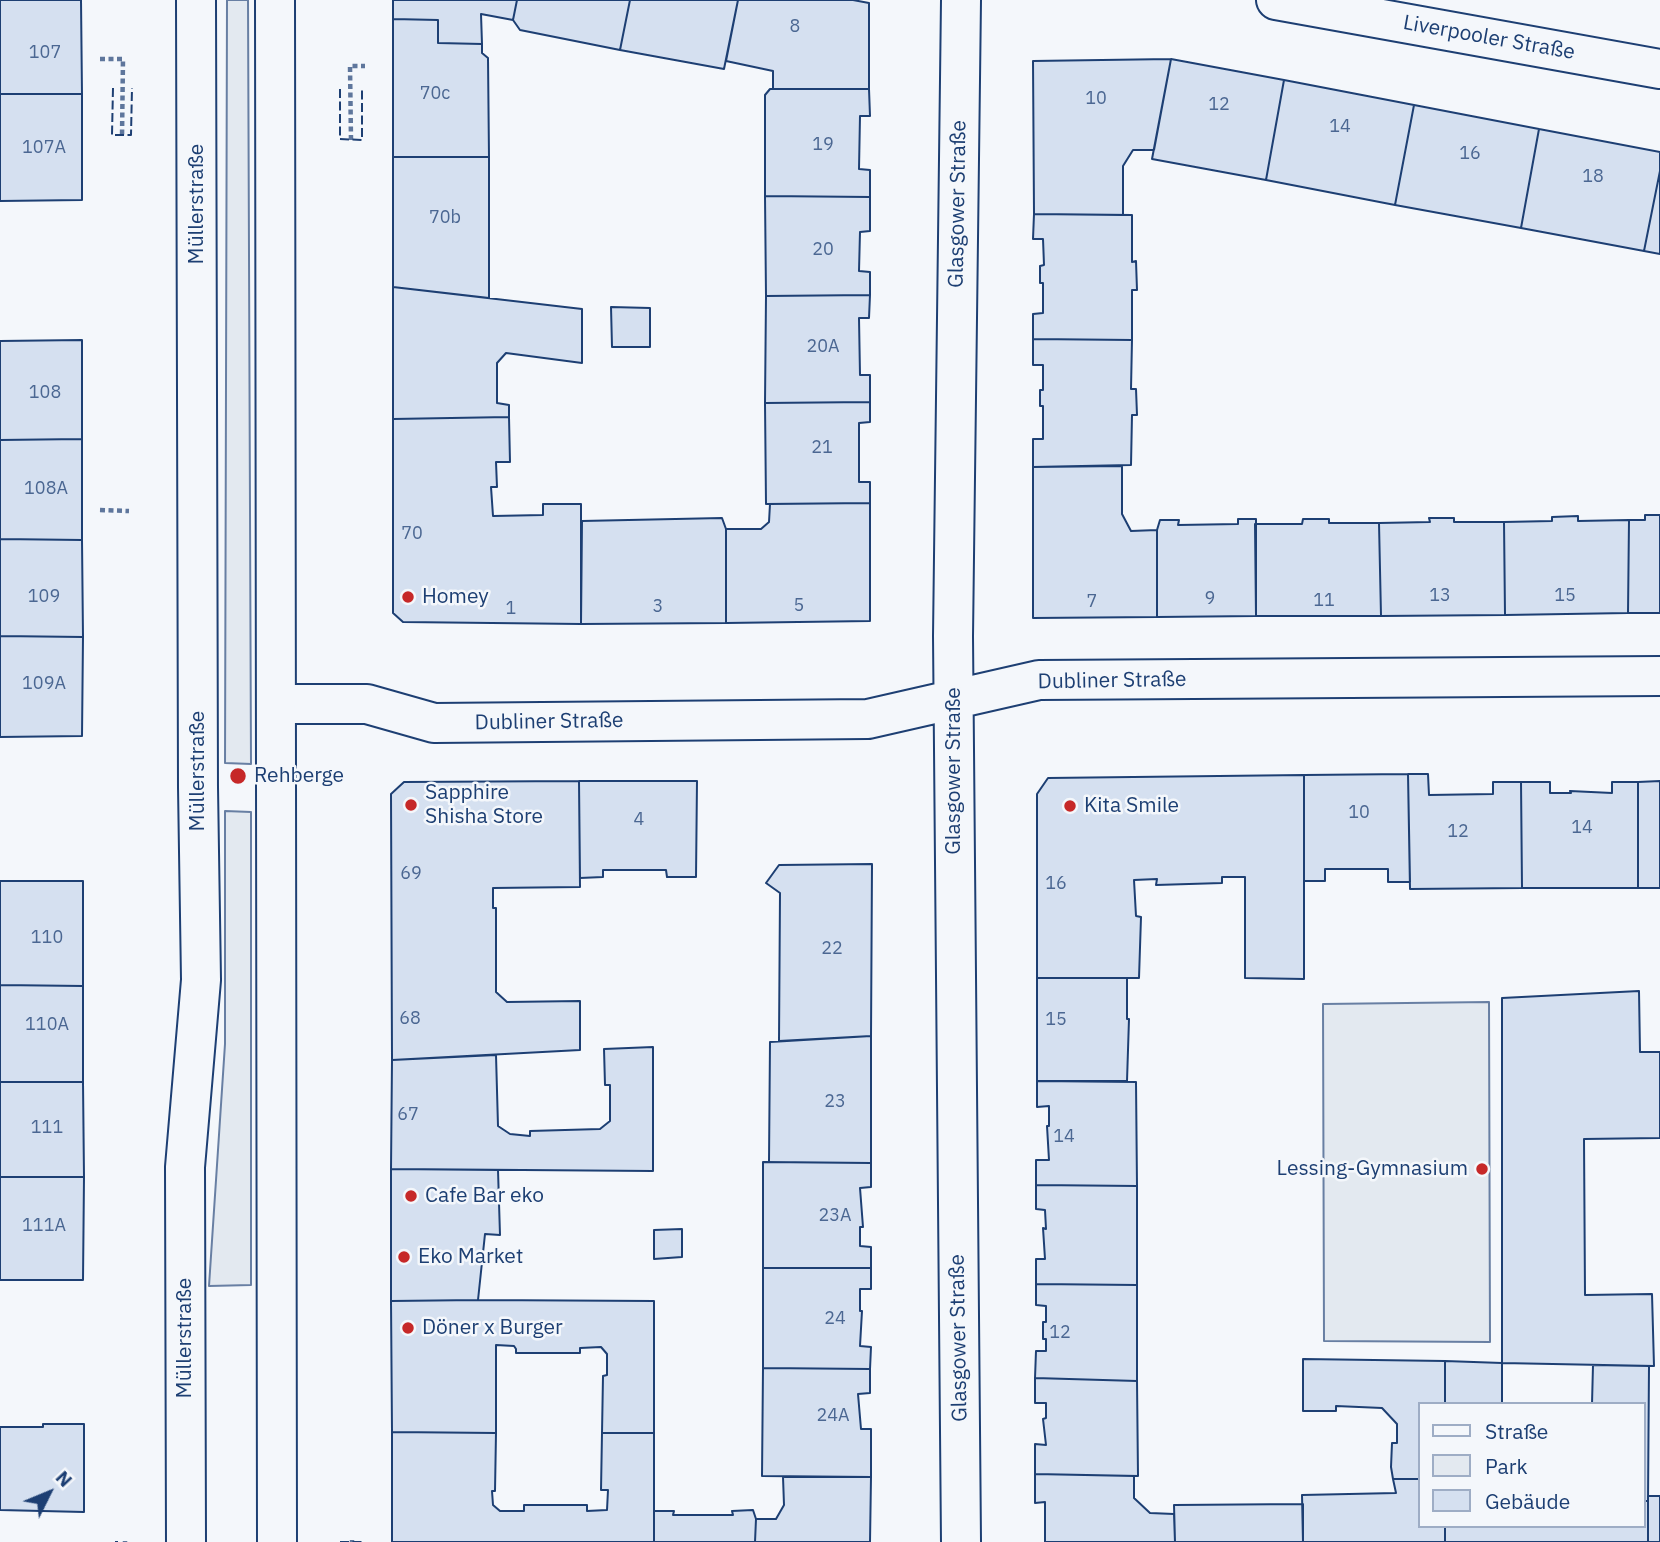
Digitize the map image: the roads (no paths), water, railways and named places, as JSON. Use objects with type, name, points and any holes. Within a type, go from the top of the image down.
[{"type":"street","name":"Müllerstraße","points":[[186,1542],[185,1167],[201,980],[196,0]]},
{"type":"street","points":[[275,0],[277,1542]]},
{"type":"street","name":"Glasgower Straße","points":[[961,0],[954,700],[961,1542]]},
{"type":"street","name":"Liverpooler Straße","points":[[1276,0],[1660,69]]},
{"type":"street","name":"Dubliner Straße","points":[[276,704],[367,704],[434,723],[868,719],[1040,680],[1660,676]]},
{"type":"place","name":"Homey","points":[[408,597]]},
{"type":"place","name":"Rehberge","points":[[238,776]]},
{"type":"place","name":"Sapphire Shisha Store","points":[[411,805]]},
{"type":"place","name":"Kita Smile","points":[[1070,806]]},
{"type":"place","name":"Lessing-Gymnasium","points":[[1482,1169]]},
{"type":"place","name":"Cafe Bar eko","points":[[411,1196]]},
{"type":"place","name":"Eko Market","points":[[404,1257]]},
{"type":"place","name":"Döner x Burger","points":[[408,1328]]}]
